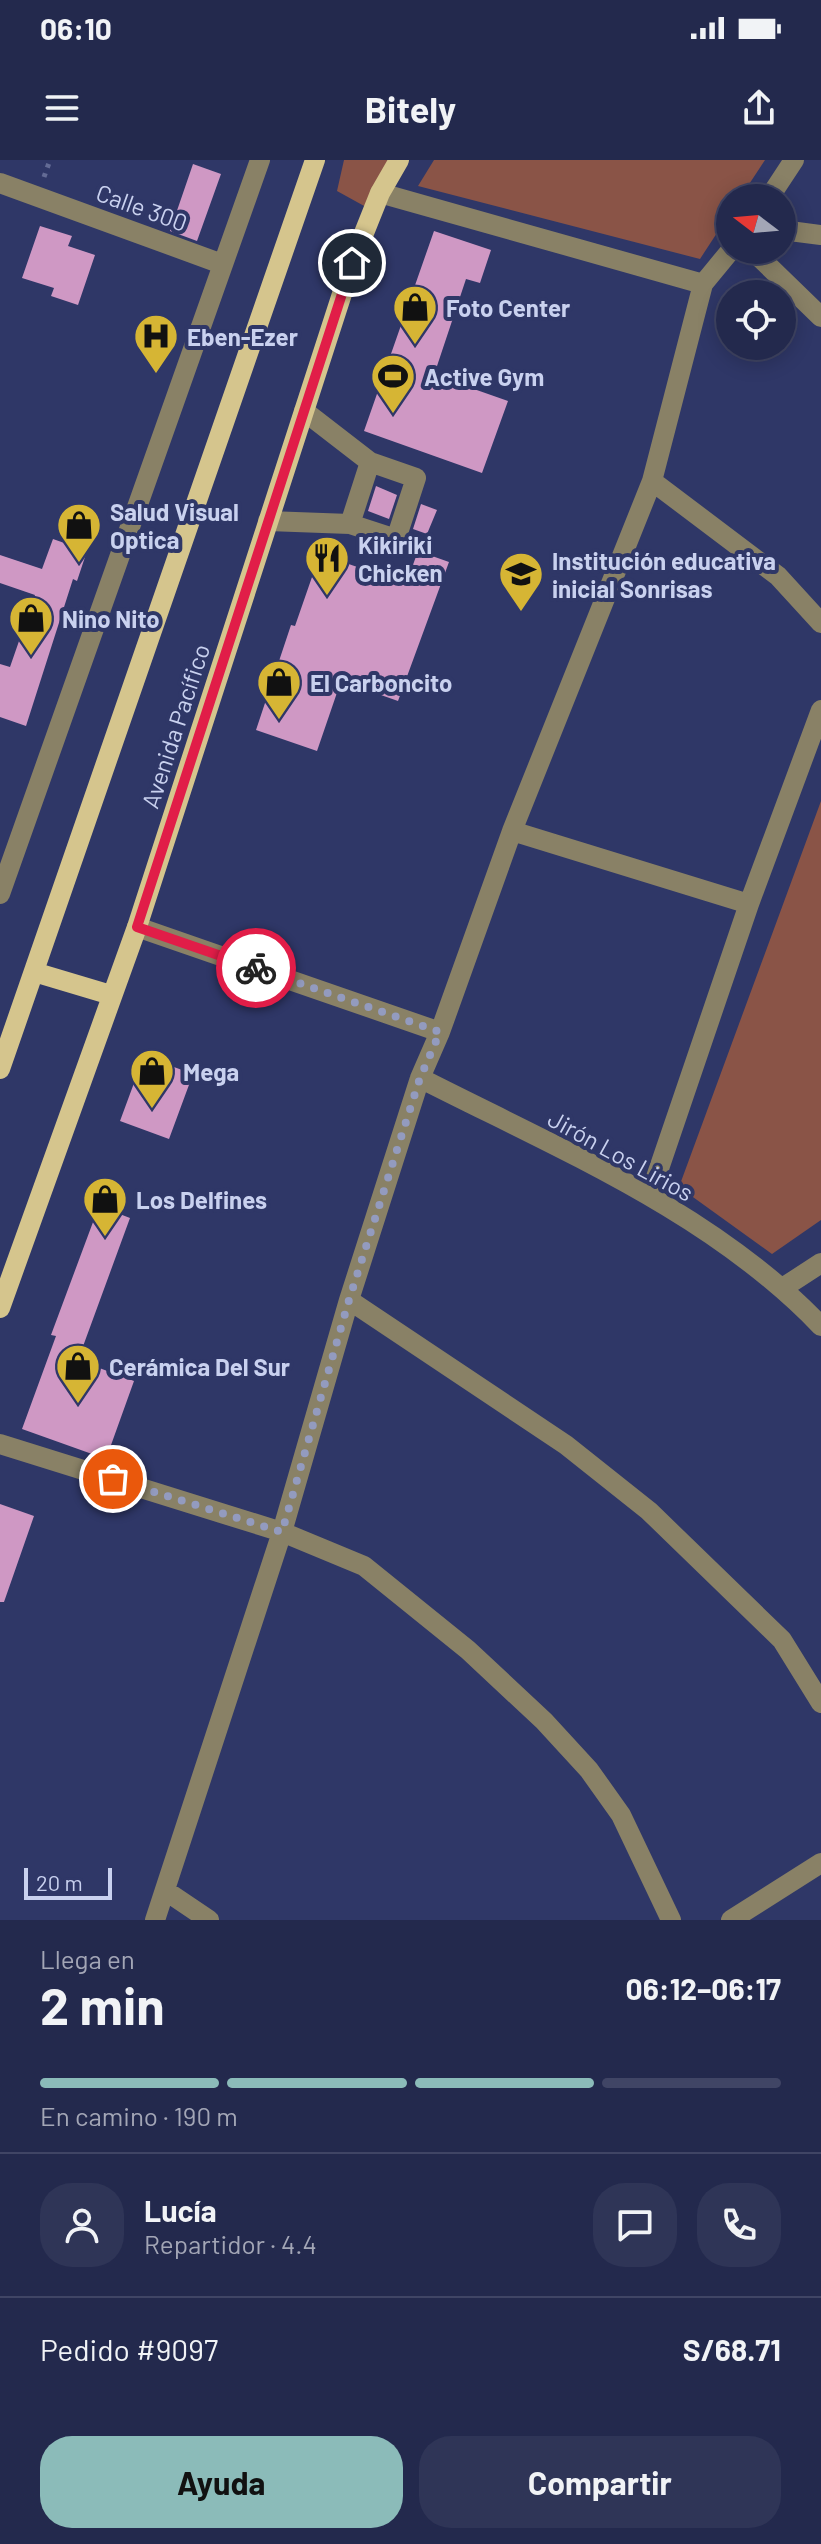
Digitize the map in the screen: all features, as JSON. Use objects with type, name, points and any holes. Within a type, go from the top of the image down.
[{"type":"main road","name":"Avenida Pacífico","points":[[0,1069],[315,160]]},
{"type":"main road","name":"Avenida Pacífico","points":[[0,1308],[137,927],[352,263],[380,193],[399,160]]},
{"type":"main road","points":[[34,972],[111,995]]},
{"type":"street","points":[[0,894],[260,160]]},
{"type":"street","points":[[778,184],[794,160]]},
{"type":"street","name":"Calle 300","points":[[0,183],[222,264]]},
{"type":"street","points":[[380,193],[703,284]]},
{"type":"street","points":[[796,232],[821,235]]},
{"type":"street","points":[[155,1920],[282,1532],[349,1300],[420,1078],[440,1032],[512,831],[652,481],[703,284],[719,264]]},
{"type":"street","points":[[766,264],[821,317]]},
{"type":"street","points":[[268,521],[350,524],[396,539],[416,478],[370,462],[304,411]]},
{"type":"street","points":[[350,524],[370,462]]},
{"type":"street","points":[[652,481],[778,576],[821,623]]},
{"type":"street","points":[[650,1195],[749,904],[821,710]]},
{"type":"street","points":[[512,831],[749,904]]},
{"type":"street","points":[[137,927],[440,1032]]},
{"type":"street","name":"Jirón Los Lirios","points":[[420,1078],[650,1195],[784,1287],[821,1326]]},
{"type":"street","points":[[784,1287],[821,1263]]},
{"type":"street","points":[[349,1300],[566,1445],[649,1511],[782,1640],[821,1703]]},
{"type":"street","points":[[0,1444],[282,1532],[364,1566],[468,1650],[544,1721],[589,1770],[621,1815],[671,1920]]},
{"type":"street","points":[[731,1920],[821,1863]]},
{"type":"street","points":[[166,1891],[209,1920]]},
{"type":"shaded area","points":[[344,160],[388,160],[366,207],[337,191]]},
{"type":"shaded area","points":[[434,160],[765,160],[749,184],[716,184],[716,234],[700,259],[418,186]]},
{"type":"shaded area","points":[[821,801],[821,1220],[772,1254],[679,1187]]},
{"type":"building","points":[[193,164],[221,174],[197,241],[170,231]]},
{"type":"building","points":[[40,226],[72,236],[68,246],[95,255],[78,305],[51,296],[54,288],[22,278]]},
{"type":"building","points":[[434,231],[491,250],[480,283],[466,279],[434,375],[508,401],[482,473],[364,431]]},
{"type":"building","points":[[376,486],[397,495],[389,519],[368,511]]},
{"type":"building","points":[[421,504],[437,510],[427,534],[413,529]]},
{"type":"building","points":[[53,539],[87,551],[77,581],[73,579],[26,726],[0,717],[0,664],[10,667],[35,595],[0,583],[0,555],[42,569]]},
{"type":"building","points":[[418,551],[449,562],[398,701],[341,681],[317,751],[256,730],[291,625],[295,626],[320,554],[406,584]]},
{"type":"building","name":"Mega","points":[[144,1056],[193,1074],[169,1139],[120,1121]]},
{"type":"building","points":[[99,1206],[130,1218],[78,1360],[134,1381],[106,1459],[22,1429],[56,1336],[51,1335]]},
{"type":"building","points":[[0,1504],[34,1516],[4,1602],[0,1602]]},
{"type":"way so far","points":[[113,1479],[282,1532],[349,1300],[420,1078],[440,1032],[256,968]]},
{"type":"place","name":"Foto Center","points":[[415,346]]},
{"type":"place","name":"Eben-Ezer","points":[[156,375]]},
{"type":"place","name":"Active Gym","points":[[393,415]]},
{"type":"place","name":"Salud Visual Optica","points":[[79,564]]},
{"type":"place","name":"Kikiriki Chicken","points":[[327,597]]},
{"type":"place","name":"Institución educativa inicial Sonrisas","points":[[521,613]]},
{"type":"place","name":"Nino Nito","points":[[31,657]]},
{"type":"place","name":"El Carboncito","points":[[279,721]]},
{"type":"place","name":"Mega","points":[[152,1110]]},
{"type":"place","name":"Los Delfines","points":[[105,1238]]},
{"type":"place","name":"Cerámica Del Sur","points":[[78,1405]]},
{"type":"route","points":[[256,968],[137,927],[352,263]]}]
